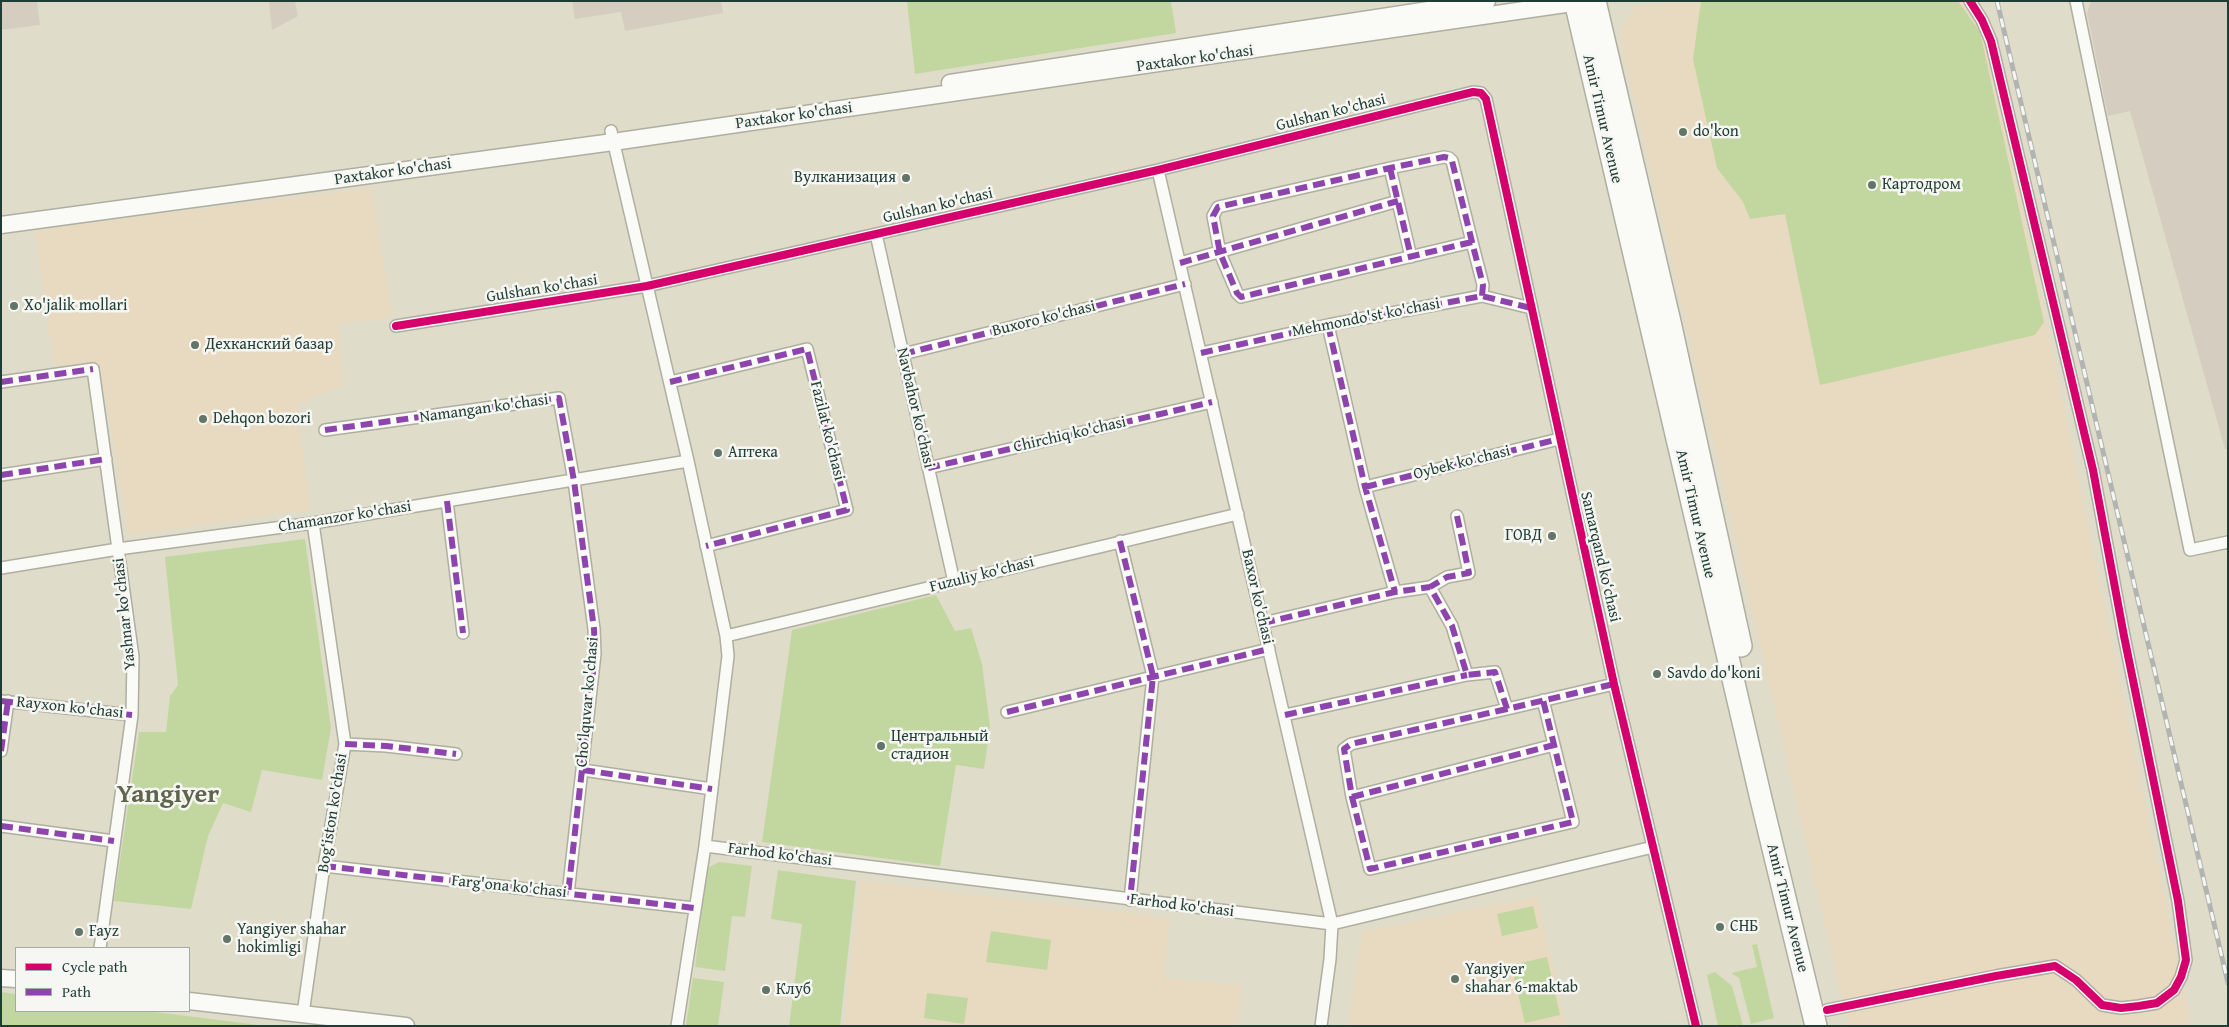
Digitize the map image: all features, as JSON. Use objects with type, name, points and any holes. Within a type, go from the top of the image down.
[{"type":"highway","name":"Amir Timur Avenue","points":[[1583,2],[1661,325],[1761,799],[1825,1021]]},
{"type":"main road","name":"Paxtakor ko'chasi","points":[[1,216],[612,137],[1487,1]]},
{"type":"main road","name":"Paxtakor ko'chasi","points":[[1,225],[612,137],[1583,2]]},
{"type":"main road","points":[[1,978],[15,980]]},
{"type":"main road","points":[[190,1000],[406,1026]]},
{"type":"street","points":[[1825,1021],[1996,976],[2055,966],[2076,980],[2102,1005],[2121,1008],[2157,1003],[2174,990],[2186,960],[2178,901],[2092,470],[1991,41],[1982,20],[1970,1]]},
{"type":"street","points":[[2076,1],[2190,550],[2228,542]]},
{"type":"street","name":"Gulshan ko'chasi","points":[[396,326],[647,286],[1158,170],[1473,92],[1481,94]]},
{"type":"street","name":"Samarqand ko‘chasi","points":[[1481,94],[1486,99],[1614,684],[1696,1026]]},
{"type":"street","points":[[612,137],[688,461],[726,636],[728,656],[712,788],[677,1026]]},
{"type":"street","points":[[1472,242],[1241,296],[1237,293],[1220,253],[1213,216],[1218,207],[1390,168],[1444,157],[1449,158],[1452,161],[1483,285],[1482,296]]},
{"type":"street","points":[[1390,168],[1411,257]]},
{"type":"street","name":"Baxor ko'chasi","points":[[1158,170],[1332,924],[1330,959],[1321,1026]]},
{"type":"street","points":[[1180,263],[1398,201]]},
{"type":"street","name":"Navbahor ko'chasi","points":[[876,234],[954,582]]},
{"type":"street","name":"Buxoro ko'chasi","points":[[903,354],[1185,284]]},
{"type":"street","name":"Mehmondo'st ko'chasi","points":[[1201,353],[1328,325],[1482,296],[1531,308]]},
{"type":"street","points":[[1328,325],[1365,487],[1395,592]]},
{"type":"street","name":"Fazilat ko'chasi","points":[[670,382],[807,349],[847,510],[706,546]]},
{"type":"street","name":"Yashnar ko'chasi","points":[[1,382],[93,369],[133,657],[132,715],[100,947]]},
{"type":"street","name":"Namangan ko'chasi","points":[[325,430],[559,398],[574,481]]},
{"type":"street","name":"Chirchiq ko'chasi","points":[[928,468],[1212,402]]},
{"type":"street","name":"Oybek ko'chasi","points":[[1365,487],[1559,439]]},
{"type":"street","points":[[1,474],[106,459]]},
{"type":"street","name":"Chamanzor ko'chasi","points":[[1,568],[118,549],[313,523],[688,461]]},
{"type":"street","name":"Cho‘lquvar ko'chasi","points":[[568,894],[595,654],[594,629],[574,481]]},
{"type":"street","points":[[448,501],[463,633]]},
{"type":"street","name":"Fuzuliy ko'chasi","points":[[726,636],[1238,514]]},
{"type":"street","points":[[1263,623],[1395,592],[1430,587],[1447,577],[1469,573],[1457,516]]},
{"type":"street","name":"Bog‘iston ko'chasi","points":[[303,1014],[324,866],[345,744],[313,523]]},
{"type":"street","points":[[1120,541],[1153,676],[1130,900]]},
{"type":"street","points":[[1430,587],[1452,626],[1467,674]]},
{"type":"street","points":[[1007,712],[1269,649]]},
{"type":"street","points":[[1284,715],[1467,674],[1495,672],[1507,709]]},
{"type":"street","points":[[1542,700],[1573,822],[1370,869],[1352,797],[1344,749],[1351,744],[1507,709],[1542,700],[1614,684]]},
{"type":"street","name":"Rayxon ko'chasi","points":[[1,751],[5,701],[132,715]]},
{"type":"street","points":[[345,744],[386,746],[456,754]]},
{"type":"street","points":[[1352,797],[1554,745]]},
{"type":"street","points":[[583,770],[712,788]]},
{"type":"street","points":[[1,826],[114,841]]},
{"type":"street","name":"Farhod ko'chasi","points":[[704,846],[1332,924],[1653,847]]},
{"type":"street","name":"Farg'ona ko'chasi","points":[[324,866],[694,908]]},
{"type":"shaded area","points":[[1,1],[37,1],[40,25],[1,30]]},
{"type":"shaded area","points":[[269,1],[295,1],[298,16],[272,30]]},
{"type":"shaded area","points":[[572,1],[721,1],[723,13],[625,31],[621,12],[575,19]]},
{"type":"shaded area","points":[[1674,1],[1980,1],[2191,1026],[1848,1026],[1619,34],[1634,7]]},
{"type":"shaded area","points":[[2091,1],[2228,1],[2228,449],[2225,449],[2130,111],[2108,116],[2087,13]]},
{"type":"shaded area","name":"Дехканский базар","points":[[372,188],[392,317],[338,324],[343,385],[297,405],[310,509],[129,536],[102,374],[54,365],[35,230]]},
{"type":"shaded area","points":[[860,880],[1170,918],[1164,978],[1242,985],[1237,1026],[844,1026]]},
{"type":"shaded area","name":"Yangiyer shahar 6-maktab","points":[[1537,896],[1566,1026],[1348,1026],[1362,932]]},
{"type":"green space","points":[[907,1],[1171,1],[1176,33],[915,74]]},
{"type":"green space","name":"Картодром","points":[[1701,1],[1958,1],[1980,32],[2044,322],[2035,335],[1820,385],[1785,214],[1750,219],[1743,202],[1717,168],[1693,59]]},
{"type":"green space","points":[[305,539],[331,728],[322,780],[262,770],[251,812],[223,803],[208,836],[191,909],[114,901],[139,732],[166,732],[170,696],[178,685],[165,557]]},
{"type":"green space","name":"Центральный стадион","points":[[936,595],[955,631],[971,628],[982,664],[990,727],[984,769],[956,765],[940,866],[762,842],[792,630]]},
{"type":"green space","points":[[719,862],[752,866],[745,917],[732,916],[725,971],[695,967],[707,868]]},
{"type":"green space","points":[[778,870],[856,881],[840,1026],[789,1026],[802,924],[771,919]]},
{"type":"green space","points":[[1533,906],[1538,928],[1502,936],[1497,914]]},
{"type":"green space","points":[[991,931],[1051,940],[1047,970],[986,962]]},
{"type":"green space","points":[[1757,944],[1774,1018],[1751,1024],[1739,978],[1731,973],[1757,967],[1752,945]]},
{"type":"green space","points":[[1547,957],[1560,1015],[1525,1023],[1511,965]]},
{"type":"green space","points":[[1715,972],[1732,986],[1743,1026],[1718,1026],[1707,975]]},
{"type":"green space","points":[[693,978],[724,982],[718,1026],[686,1026]]},
{"type":"green space","points":[[1,992],[15,994],[15,1012],[155,1012],[266,1026],[1,1026]]},
{"type":"green space","points":[[927,993],[968,998],[964,1024],[924,1018]]},
{"type":"railway","points":[[1997,1],[2228,983]]},
{"type":"marked path","points":[[1472,242],[1241,297],[1237,293],[1220,253],[1213,216],[1218,207],[1390,168],[1444,157],[1449,158],[1452,161],[1483,285],[1482,296]]},
{"type":"marked path","points":[[1390,168],[1411,257]]},
{"type":"marked path","points":[[1180,263],[1398,201]]},
{"type":"marked path","points":[[903,354],[1185,284]]},
{"type":"marked path","points":[[1201,353],[1328,325],[1482,296],[1531,308]]},
{"type":"marked path","points":[[1328,325],[1365,487],[1395,592]]},
{"type":"marked path","points":[[670,382],[807,349],[847,510],[706,546]]},
{"type":"marked path","points":[[1,382],[93,369]]},
{"type":"marked path","points":[[325,430],[559,398],[574,481],[594,629],[595,654],[568,894]]},
{"type":"marked path","points":[[928,468],[1212,402]]},
{"type":"marked path","points":[[1365,487],[1559,439]]},
{"type":"marked path","points":[[1,475],[106,459]]},
{"type":"marked path","points":[[447,501],[463,633]]},
{"type":"marked path","points":[[1457,516],[1469,573],[1447,577],[1430,587],[1452,626],[1467,675],[1495,672],[1507,709],[1614,684]]},
{"type":"marked path","points":[[1120,541],[1153,676],[1130,900]]},
{"type":"marked path","points":[[1263,623],[1395,592],[1430,587]]},
{"type":"marked path","points":[[1007,712],[1269,649]]},
{"type":"marked path","points":[[1285,715],[1467,675]]},
{"type":"marked path","points":[[1507,709],[1351,744],[1344,749],[1352,797],[1370,869],[1573,822],[1543,700]]},
{"type":"marked path","points":[[1,701],[132,715]]},
{"type":"marked path","points":[[1,751],[8,701]]},
{"type":"marked path","points":[[345,744],[386,746],[456,754]]},
{"type":"marked path","points":[[1352,797],[1554,745]]},
{"type":"marked path","points":[[583,770],[712,789]]},
{"type":"marked path","points":[[1,826],[114,841]]},
{"type":"marked path","points":[[324,866],[694,908]]},
{"type":"cycle path","points":[[1827,1010],[2055,966],[2076,980],[2102,1005],[2121,1008],[2139,1006],[2157,1003],[2174,990],[2181,977],[2186,960],[2178,901],[2124,636],[2093,470],[1991,41],[1982,20],[1970,1]]},
{"type":"cycle path","points":[[396,326],[647,286],[1158,170],[1473,92],[1481,93],[1486,99],[1614,684],[1696,1026]]},
{"type":"place","name":"do'kon","points":[[1683,132]]},
{"type":"place","name":"Вулканизация","points":[[906,178]]},
{"type":"place","name":"Картодром","points":[[1872,185]]},
{"type":"place","name":"Xo'jalik mollari","points":[[14,306]]},
{"type":"place","name":"Дехканский базар","points":[[195,345]]},
{"type":"place","name":"Dehqon bozori","points":[[203,419]]},
{"type":"place","name":"Аптека","points":[[718,453]]},
{"type":"place","name":"ГОВД","points":[[1552,536]]},
{"type":"place","name":"Savdo do'koni","points":[[1657,674]]},
{"type":"place","name":"Центральный стадион","points":[[881,746]]},
{"type":"place","name":"СНБ","points":[[1720,927]]},
{"type":"place","name":"Fayz","points":[[79,932]]},
{"type":"place","name":"Yangiyer shahar hokimligi","points":[[227,939]]},
{"type":"place","name":"Yangiyer shahar 6-maktab","points":[[1455,979]]},
{"type":"place","name":"Клуб","points":[[766,990]]},
{"type":"district","name":"Yangiyer","points":[[168,795]]}]
